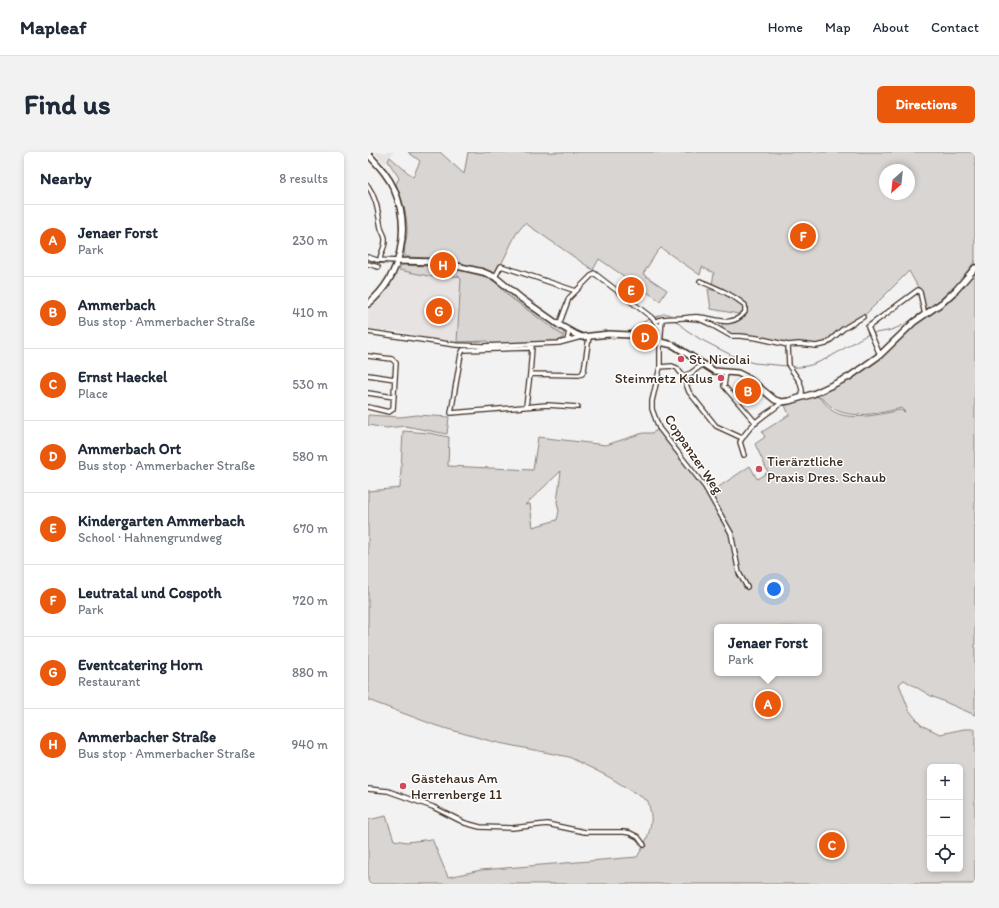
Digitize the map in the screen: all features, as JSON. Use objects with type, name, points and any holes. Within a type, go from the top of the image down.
[{"type":"main road","points":[[368,154],[388,177],[394,188],[401,210],[403,234],[398,260],[385,286],[368,304]]},
{"type":"main road","points":[[398,260],[446,263],[479,271],[495,277],[522,299],[559,325],[582,337],[609,334],[627,335],[661,342],[676,347],[702,365],[714,371],[738,373],[748,378],[775,400],[782,402],[826,389],[849,377],[880,355],[914,322],[943,302],[975,268]]},
{"type":"street","points":[[368,186],[378,210],[381,229],[385,237],[380,260]]},
{"type":"street","points":[[368,257],[380,260],[398,260]]},
{"type":"street","points":[[368,264],[378,267]]},
{"type":"street","points":[[495,277],[501,266],[576,291]]},
{"type":"street","points":[[559,325],[569,298],[594,273],[654,320],[661,328]]},
{"type":"street","points":[[687,318],[698,317],[727,322],[739,317],[745,312],[745,305],[741,302],[732,296],[700,281]]},
{"type":"street","points":[[880,355],[868,327],[918,290],[925,315]]},
{"type":"street","points":[[654,320],[662,318],[699,319],[731,336],[757,338],[788,345],[799,344],[816,346],[826,344],[843,329],[863,317]]},
{"type":"street","name":"Coppanzer Weg","points":[[662,318],[660,366],[652,401],[652,409],[657,425],[705,487],[731,533],[739,573],[747,587]]},
{"type":"street","points":[[566,341],[569,331]]},
{"type":"street","points":[[368,332],[456,345],[483,346],[559,343],[582,337]]},
{"type":"street","points":[[530,374],[582,374],[589,336]]},
{"type":"street","points":[[526,406],[533,345]]},
{"type":"street","points":[[533,345],[529,348],[463,350],[461,354],[451,413],[547,405],[578,407]]},
{"type":"street","points":[[788,345],[789,366],[800,382],[802,397]]},
{"type":"street","points":[[368,356],[394,360],[396,363],[393,408],[389,412],[368,407]]},
{"type":"street","points":[[683,376],[691,373],[702,365]]},
{"type":"street","points":[[660,366],[677,368],[683,376],[690,392],[716,426],[742,438]]},
{"type":"street","points":[[726,372],[724,386],[756,423]]},
{"type":"street","points":[[368,375],[395,379]]},
{"type":"street","points":[[368,393],[394,397]]},
{"type":"street","points":[[744,455],[740,442],[742,438],[756,423],[782,402]]},
{"type":"street","points":[[368,789],[388,792],[433,807],[465,822],[480,827],[512,828],[548,824],[585,832],[608,831],[630,833],[638,837],[644,845]]},
{"type":"shaded area","points":[[374,152],[394,152],[385,164]]},
{"type":"shaded area","points":[[408,152],[440,152],[464,174],[468,152],[975,152],[975,266],[956,289],[926,312],[919,289],[909,271],[863,317],[843,329],[824,345],[788,345],[731,335],[722,329],[722,323],[744,315],[711,309],[708,289],[737,296],[712,285],[714,273],[702,267],[700,275],[661,248],[643,274],[667,290],[660,301],[599,259],[593,270],[525,223],[516,234],[498,271],[495,274],[460,263],[429,258],[406,257],[404,252],[407,233],[407,220],[396,184],[399,178],[388,161],[390,157],[413,177],[420,161]]},
{"type":"shaded area","points":[[409,263],[434,264],[459,268],[494,278],[515,297],[564,332],[563,338],[559,341],[488,344],[488,341],[457,342],[461,279],[458,276],[433,277],[399,270],[401,265]]},
{"type":"shaded area","points":[[399,270],[433,277],[458,276],[461,279],[457,342],[402,332],[368,329],[368,309],[380,298]]},
{"type":"shaded area","points":[[975,271],[975,715],[931,696],[904,680],[899,684],[909,710],[921,725],[940,734],[964,729],[975,729],[975,884],[368,884],[368,820],[386,816],[394,840],[407,842],[432,839],[448,877],[481,870],[637,857],[648,835],[651,819],[648,801],[609,777],[569,757],[494,742],[437,726],[368,700],[368,491],[400,488],[403,431],[429,433],[449,437],[448,466],[533,470],[538,437],[606,445],[643,433],[652,433],[659,429],[701,482],[708,494],[750,466],[757,479],[768,472],[755,444],[765,437],[762,432],[789,415],[785,404],[814,395],[833,411],[848,416],[866,416],[900,410],[905,412],[901,408],[885,412],[857,415],[848,414],[833,408],[816,395],[850,378],[915,323],[957,292]],"holes":[[[561,471],[557,502],[559,511],[557,520],[533,527],[530,504],[525,505]]]},
{"type":"shaded area","points":[[624,278],[643,291],[634,302],[617,288]]},
{"type":"shaded area","points":[[368,415],[400,417],[417,415],[449,417],[447,434],[405,426],[386,428],[368,425]]},
{"type":"waterway","points":[[368,260],[376,263],[387,264]]},
{"type":"waterway","points":[[961,280],[975,261]]},
{"type":"waterway","points":[[404,265],[448,267],[484,276],[495,282],[510,297],[562,335]]},
{"type":"waterway","points":[[949,293],[955,287]]},
{"type":"waterway","points":[[926,310],[943,298]]},
{"type":"waterway","points":[[872,333],[894,329],[905,324],[923,312]]},
{"type":"waterway","points":[[653,318],[666,314],[673,318]]},
{"type":"waterway","points":[[628,332],[639,324],[650,319]]},
{"type":"waterway","points":[[675,320],[700,339],[739,359],[754,363],[787,366]]},
{"type":"waterway","points":[[791,367],[802,367],[822,361],[869,334]]},
{"type":"place","name":"Leutratal und Cospoth","points":[[803,236]]},
{"type":"place","name":"Ammerbacher Straße","points":[[443,265]]},
{"type":"place","name":"Kindergarten Ammerbach","points":[[631,290]]},
{"type":"place","name":"Eventcatering Horn","points":[[439,311]]},
{"type":"place","name":"Ammerbach Ort","points":[[645,337]]},
{"type":"place","name":"St. Nicolai","points":[[681,359]]},
{"type":"place","name":"Steinmetz Kalus","points":[[721,378]]},
{"type":"place","name":"Ammerbach","points":[[748,391]]},
{"type":"place","name":"Tierärztliche Praxis Dres. Schaub","points":[[759,469]]},
{"type":"place","name":"Jenaer Forst","points":[[768,704]]},
{"type":"place","name":"Gästehaus Am Herrenberge 11","points":[[403,786]]},
{"type":"place","name":"Ernst Haeckel","points":[[832,845]]}]
